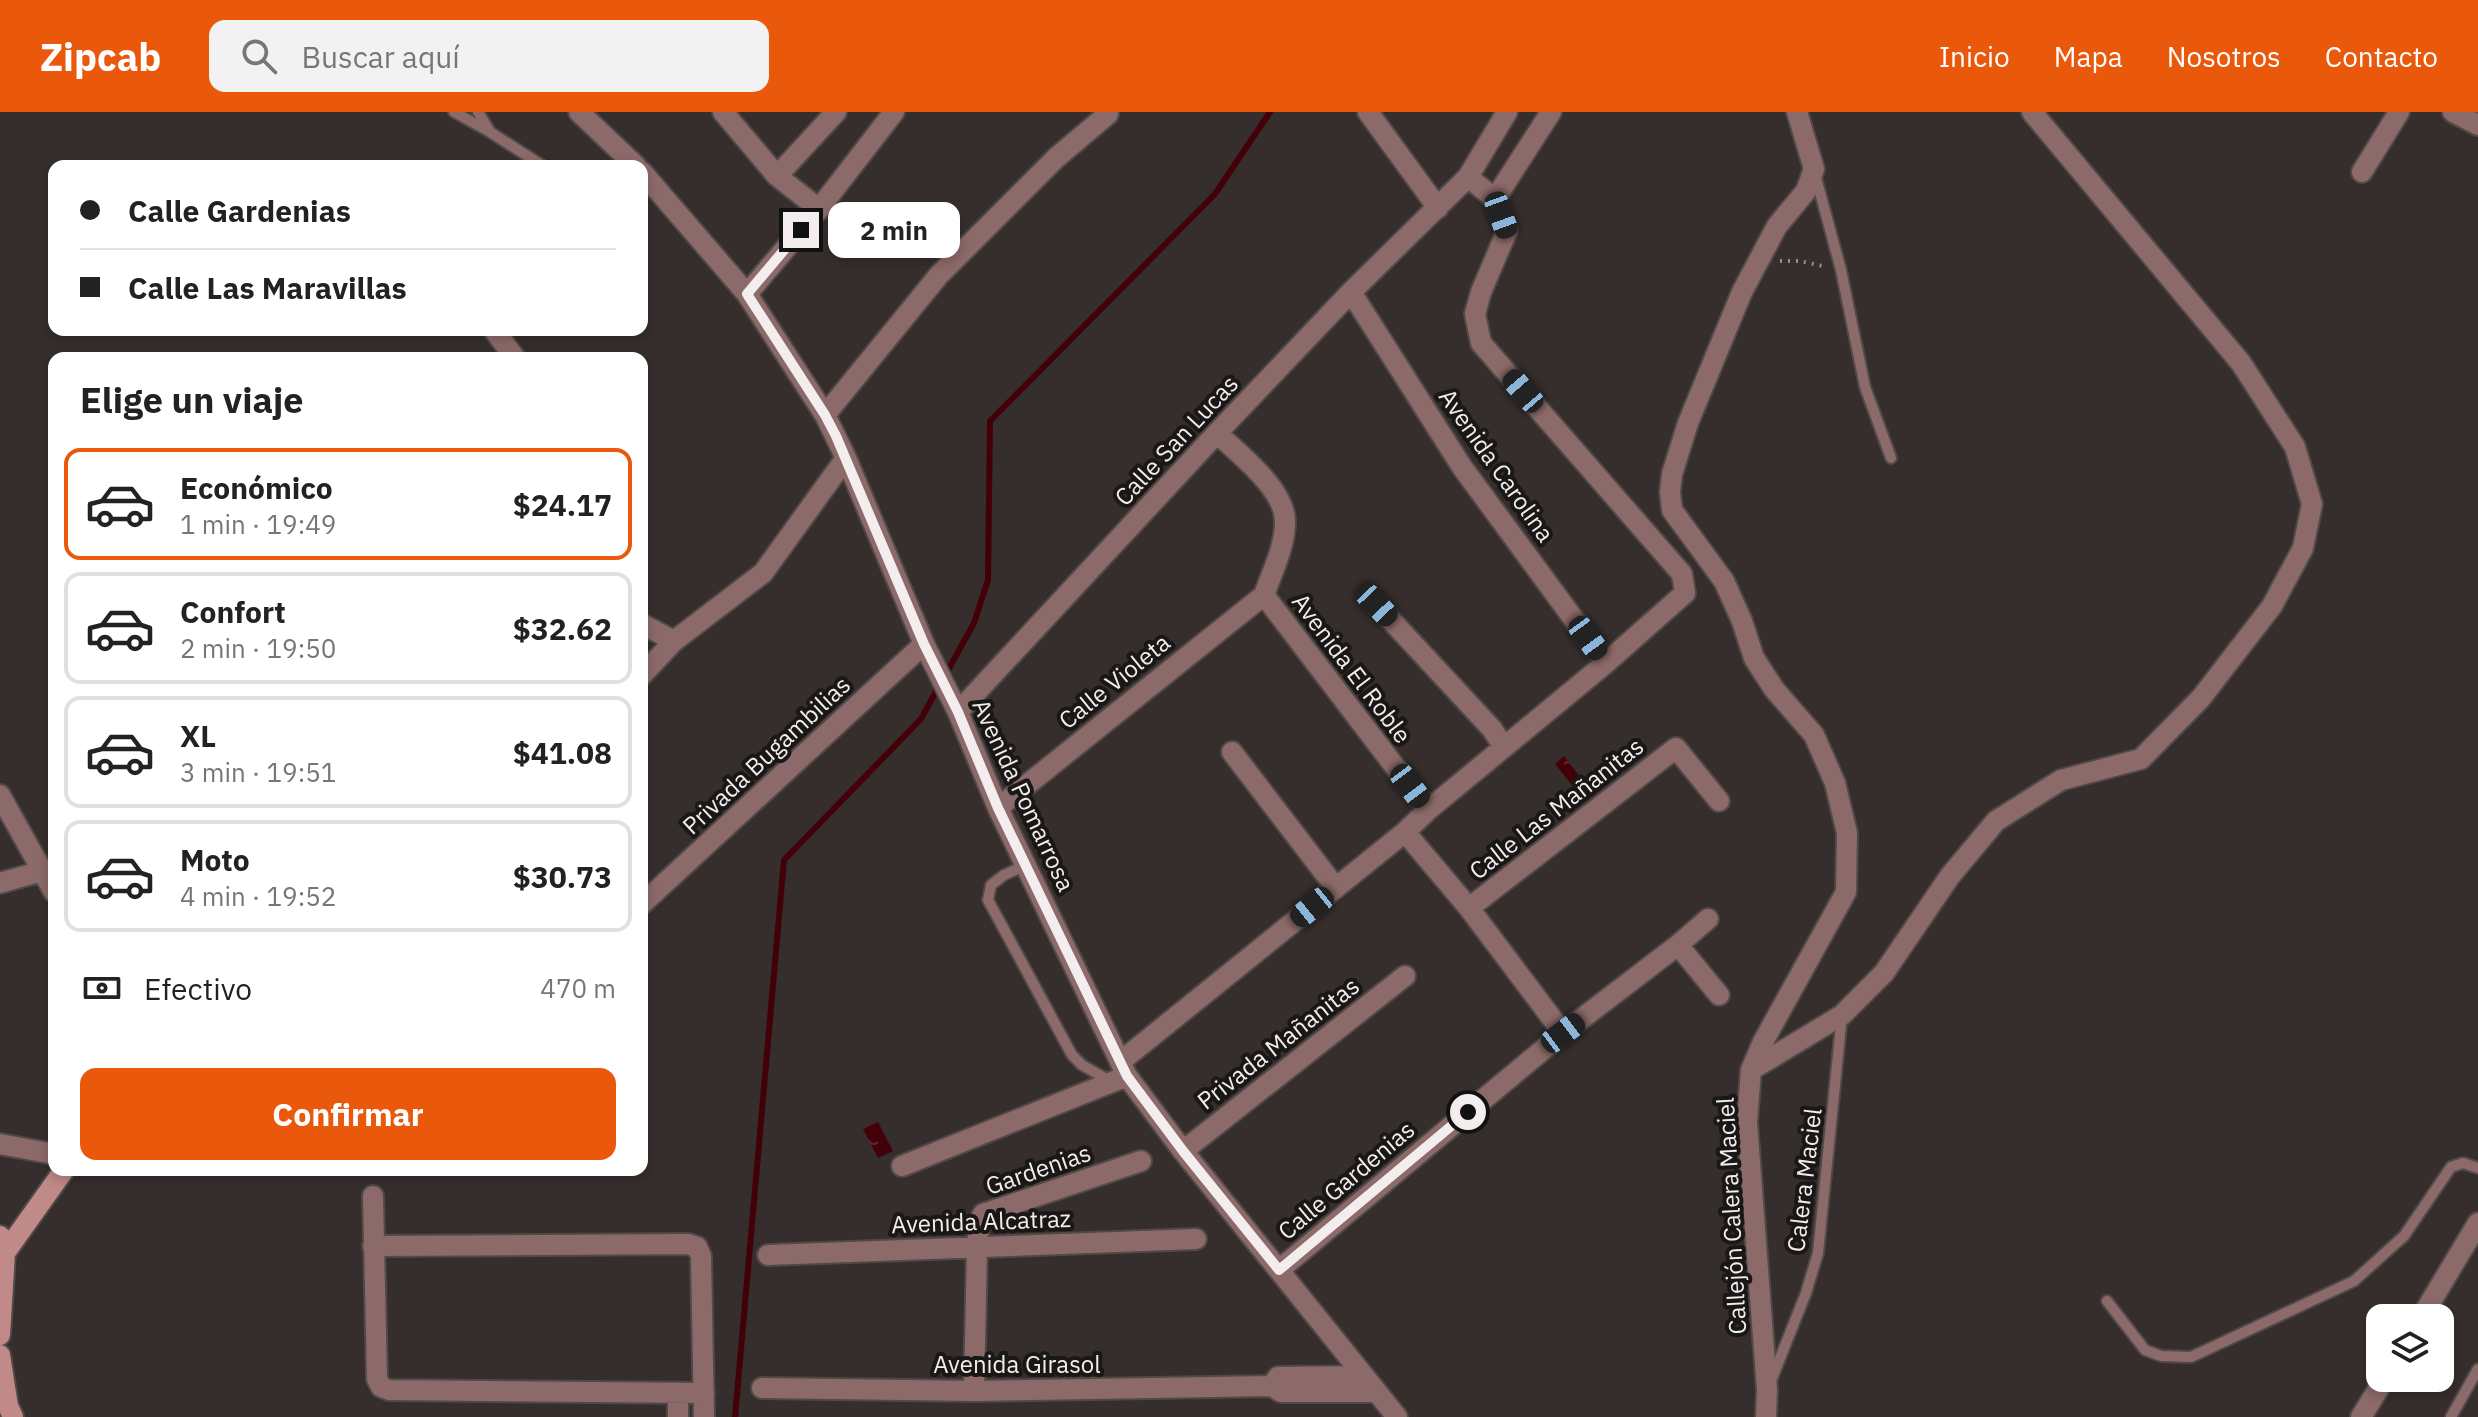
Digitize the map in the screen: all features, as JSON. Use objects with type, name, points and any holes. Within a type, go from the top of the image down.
[{"type":"street","points":[[579,112],[630,160]]},
{"type":"street","points":[[723,112],[777,176],[819,209]]},
{"type":"street","points":[[777,176],[836,112]]},
{"type":"street","points":[[747,294],[819,209],[894,112]]},
{"type":"street","points":[[1368,112],[1438,208]]},
{"type":"street","name":"Calle San Lucas","points":[[958,712],[1351,292],[1468,177],[1507,112]]},
{"type":"street","points":[[1495,199],[1551,112]]},
{"type":"street","points":[[1758,260],[1777,226],[1806,191],[1814,169],[1797,112]]},
{"type":"street","points":[[1751,1070],[1842,1015],[1884,973],[1950,876],[1996,821],[2061,780],[2141,759],[2191,709],[2272,606],[2303,548],[2312,504],[2295,447],[2241,363],[2032,112]]},
{"type":"street","points":[[2362,172],[2399,112]]},
{"type":"street","points":[[2453,112],[2478,125]]},
{"type":"street","points":[[825,415],[939,275],[1056,158],[1108,114]]},
{"type":"street","points":[[902,1166],[1120,1073],[1685,593],[1682,574],[1481,343],[1475,314],[1507,231],[1495,199],[1468,177]]},
{"type":"street","name":"Avenida Pomarrosa","points":[[648,179],[747,294],[825,415],[926,648],[958,712],[998,808],[1120,1073],[1397,1417]]},
{"type":"street","name":"Callejón Calera Maciel","points":[[1758,260],[1688,423],[1672,474],[1670,492],[1672,510],[1724,581],[1754,658],[1774,689],[1814,735],[1835,783],[1847,833],[1846,892],[1763,1042],[1751,1070],[1747,1122],[1767,1390],[1766,1417]]},
{"type":"street","name":"Avenida Carolina","points":[[1351,292],[1462,467],[1606,663]]},
{"type":"street","points":[[1217,433],[1267,483],[1279,499],[1286,518],[1284,538],[1264,595]]},
{"type":"street","points":[[648,669],[674,641],[763,573],[846,458]]},
{"type":"street","name":"Calle Violeta","points":[[998,808],[1264,595]]},
{"type":"street","name":"Avenida El Roble","points":[[1264,595],[1428,810]]},
{"type":"street","points":[[1377,605],[1492,729],[1504,747]]},
{"type":"street","points":[[648,627],[674,641]]},
{"type":"street","name":"Privada Bugambilias","points":[[648,899],[926,648]]},
{"type":"street","name":"Calle Las Mañanitas","points":[[1469,908],[1676,748],[1719,801]]},
{"type":"street","points":[[1232,752],[1336,888]]},
{"type":"street","points":[[0,795],[48,882]]},
{"type":"street","points":[[1405,832],[1469,908],[1563,1033]]},
{"type":"street","points":[[0,883],[42,871]]},
{"type":"street","name":"Calle Gardenias","points":[[1279,1270],[1563,1033],[1708,919]]},
{"type":"street","points":[[1678,945],[1719,995]]},
{"type":"street","name":"Privada Mañanitas","points":[[1183,1151],[1405,976]]},
{"type":"street","points":[[0,1144],[48,1153]]},
{"type":"street","name":"Gardenias","points":[[977,1247],[979,1222],[983,1214],[1141,1161]]},
{"type":"street","points":[[0,1335],[3,1245],[59,1176]]},
{"type":"street","points":[[373,1196],[377,1379],[381,1387],[389,1390],[704,1393]]},
{"type":"street","points":[[2429,1304],[2478,1223]]},
{"type":"street","name":"Avenida Alcatraz","points":[[768,1255],[1196,1239]]},
{"type":"street","points":[[373,1246],[688,1244],[697,1247],[701,1256],[704,1417]]},
{"type":"street","points":[[974,1391],[977,1247]]},
{"type":"street","points":[[0,1355],[8,1406],[13,1417]]},
{"type":"street","name":"Avenida Girasol","points":[[762,1388],[974,1391],[1272,1386],[1281,1392],[1369,1384]]},
{"type":"street","points":[[2361,1417],[2376,1392]]},
{"type":"street","points":[[678,1394],[678,1417]]},
{"type":"lane","points":[[454,112],[534,160]]},
{"type":"lane","points":[[478,112],[490,132]]},
{"type":"lane","points":[[1814,169],[1841,270],[1865,387],[1891,458]]},
{"type":"lane","points":[[1026,865],[991,885],[988,900],[1072,1055],[1082,1065],[1120,1073]]},
{"type":"lane","name":"Calera Maciel","points":[[1767,1390],[1806,1293],[1818,1253],[1842,1015]]},
{"type":"lane","points":[[2107,1301],[2145,1350],[2161,1356],[2191,1357],[2354,1281],[2404,1236],[2451,1167],[2463,1163],[2478,1168]]},
{"type":"lane","points":[[2451,1417],[2478,1369]]},
{"type":"path","points":[[1758,260],[1800,261],[1841,270]]},
{"type":"water","points":[[1564,756],[1580,777],[1571,784],[1555,764]]},
{"type":"water","points":[[878,1122],[893,1151],[878,1158],[863,1129]]},
{"type":"waterway","points":[[946,674],[974,623],[988,580],[990,421],[1215,194],[1270,112]]},
{"type":"waterway","points":[[735,1417],[784,860],[921,719],[940,684]]},
{"type":"route","points":[[801,230],[747,294],[836,436],[998,808],[1127,1076],[1183,1151],[1279,1270],[1468,1112]]}]
